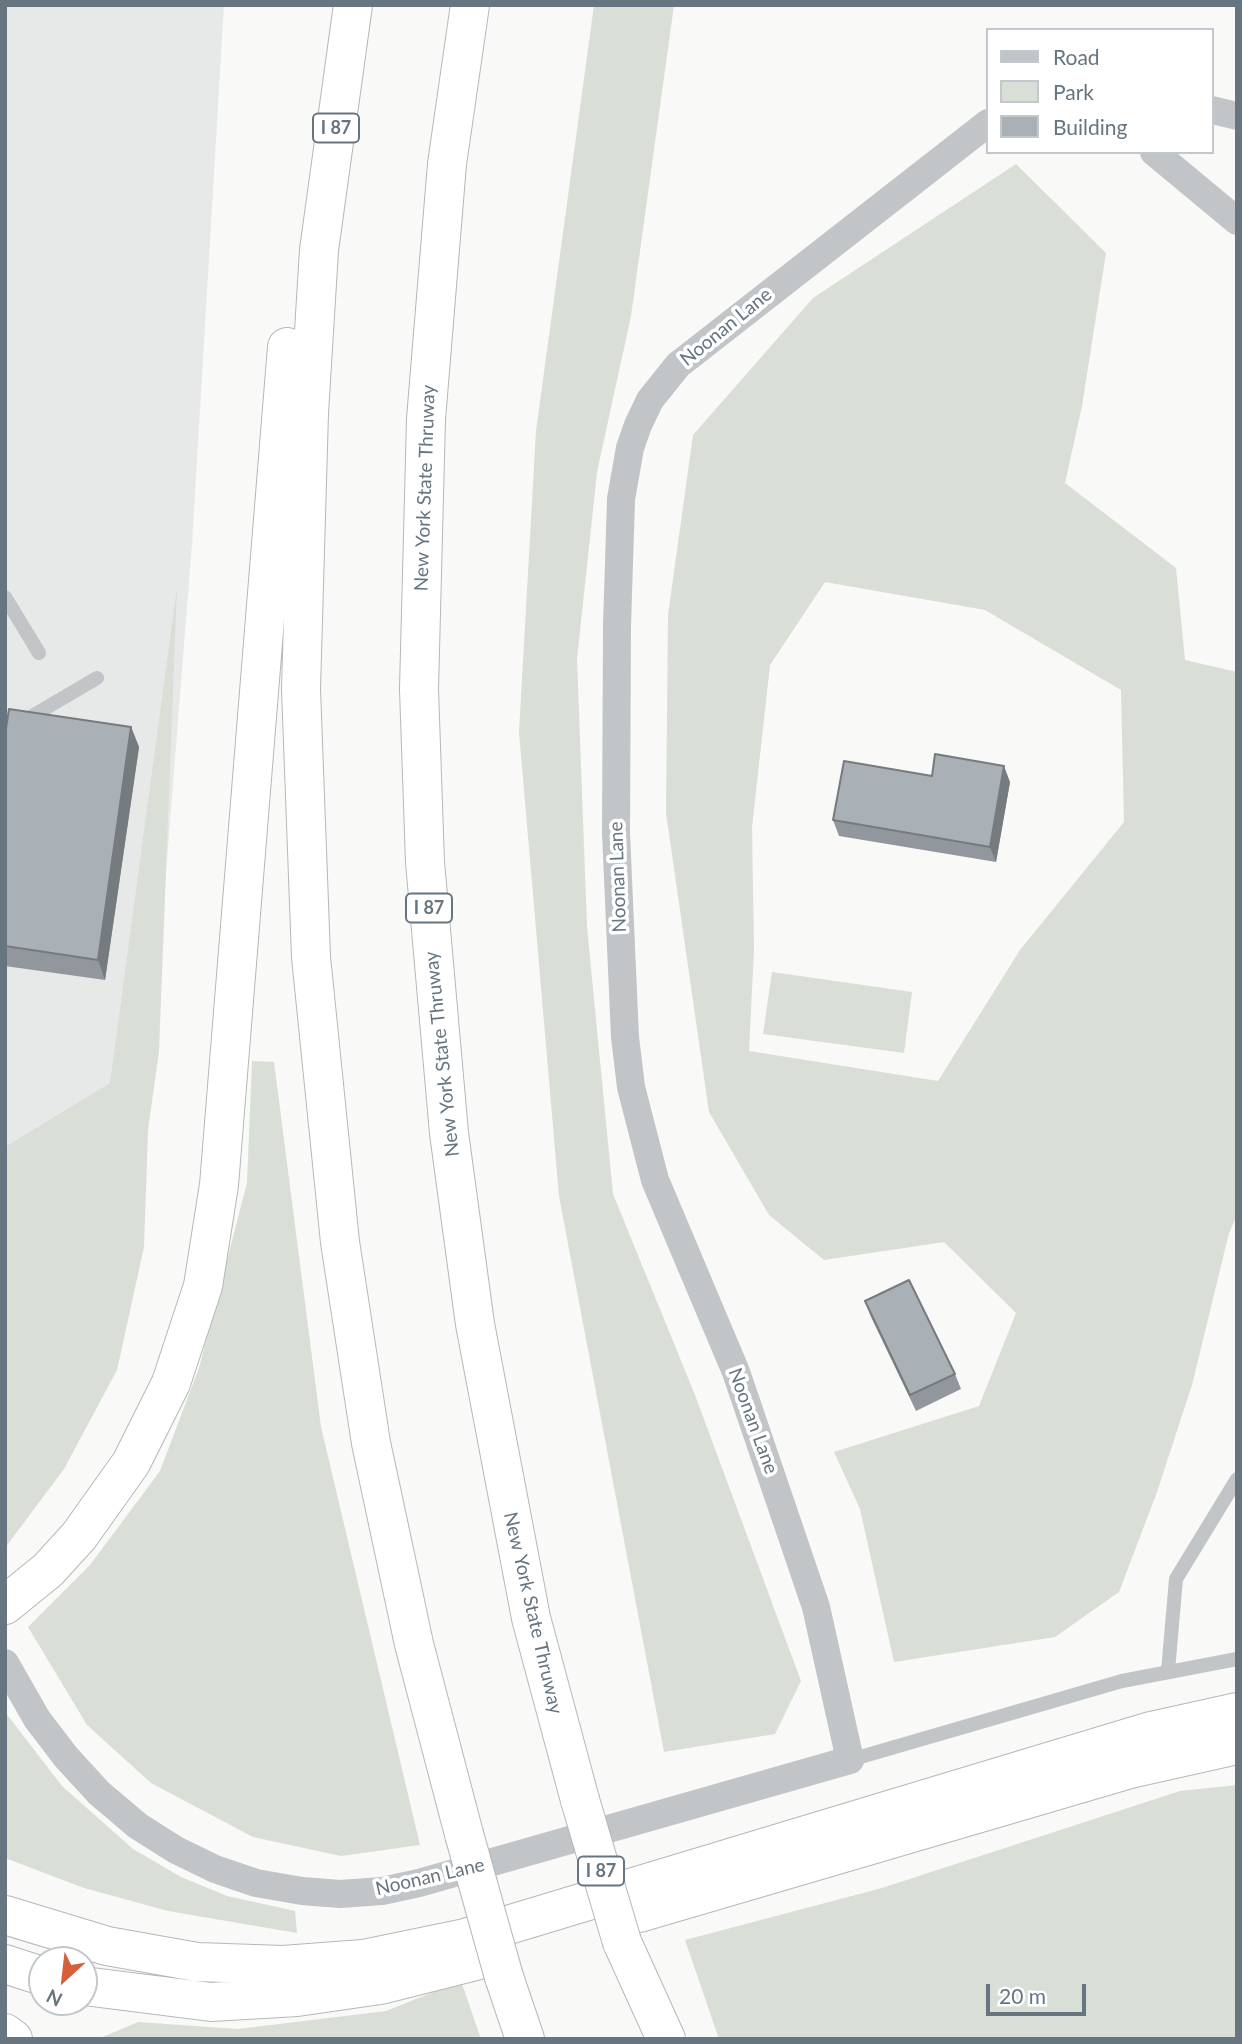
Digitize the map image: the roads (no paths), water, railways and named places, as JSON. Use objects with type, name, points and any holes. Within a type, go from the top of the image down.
[{"type":"highway","name":"I 87","points":[[353,5],[319,250],[305,494],[301,689],[307,881],[319,1050],[340,1242],[371,1443],[414,1644],[464,1834],[525,2039]]},
{"type":"highway","name":"New York State Thruway","points":[[470,5],[445,189],[426,419],[419,689],[425,862],[449,1133],[475,1324],[531,1618],[579,1800],[652,2039]]},
{"type":"highway","points":[[7,1604],[48,1570],[79,1536],[131,1463],[171,1383],[202,1286],[219,1185],[292,286],[319,250]]},
{"type":"highway","points":[[5,1915],[107,1946],[197,1962],[284,1965],[363,1959],[465,1938],[1151,1731],[1237,1713]]},
{"type":"highway","points":[[98,1988],[211,2002],[297,1997],[380,1985],[456,1967],[1130,1769],[1237,1745]]},
{"type":"highway","points":[[622,1942],[666,2039]]},
{"type":"highway","points":[[5,1965],[28,1972]]},
{"type":"highway","points":[[5,2033],[13,2039]]},
{"type":"street","points":[[1214,110],[1237,116]]},
{"type":"street","name":"Noonan Lane","points":[[5,1663],[37,1719],[66,1757],[99,1793],[138,1826],[215,1870],[257,1883],[302,1891],[340,1894],[382,1891],[419,1883],[850,1760],[816,1607],[736,1372],[655,1180],[631,1087],[625,1037],[616,832],[621,499],[630,447],[638,425],[650,400],[678,365],[986,125]]},
{"type":"street","points":[[1156,154],[1237,221]]},
{"type":"lane","points":[[5,597],[39,653]]},
{"type":"lane","points":[[5,732],[97,678]]},
{"type":"lane","points":[[1168,1671],[1176,1579],[1237,1479]]},
{"type":"lane","name":"Noonan Lane","points":[[850,1760],[1122,1681],[1237,1659]]}]
